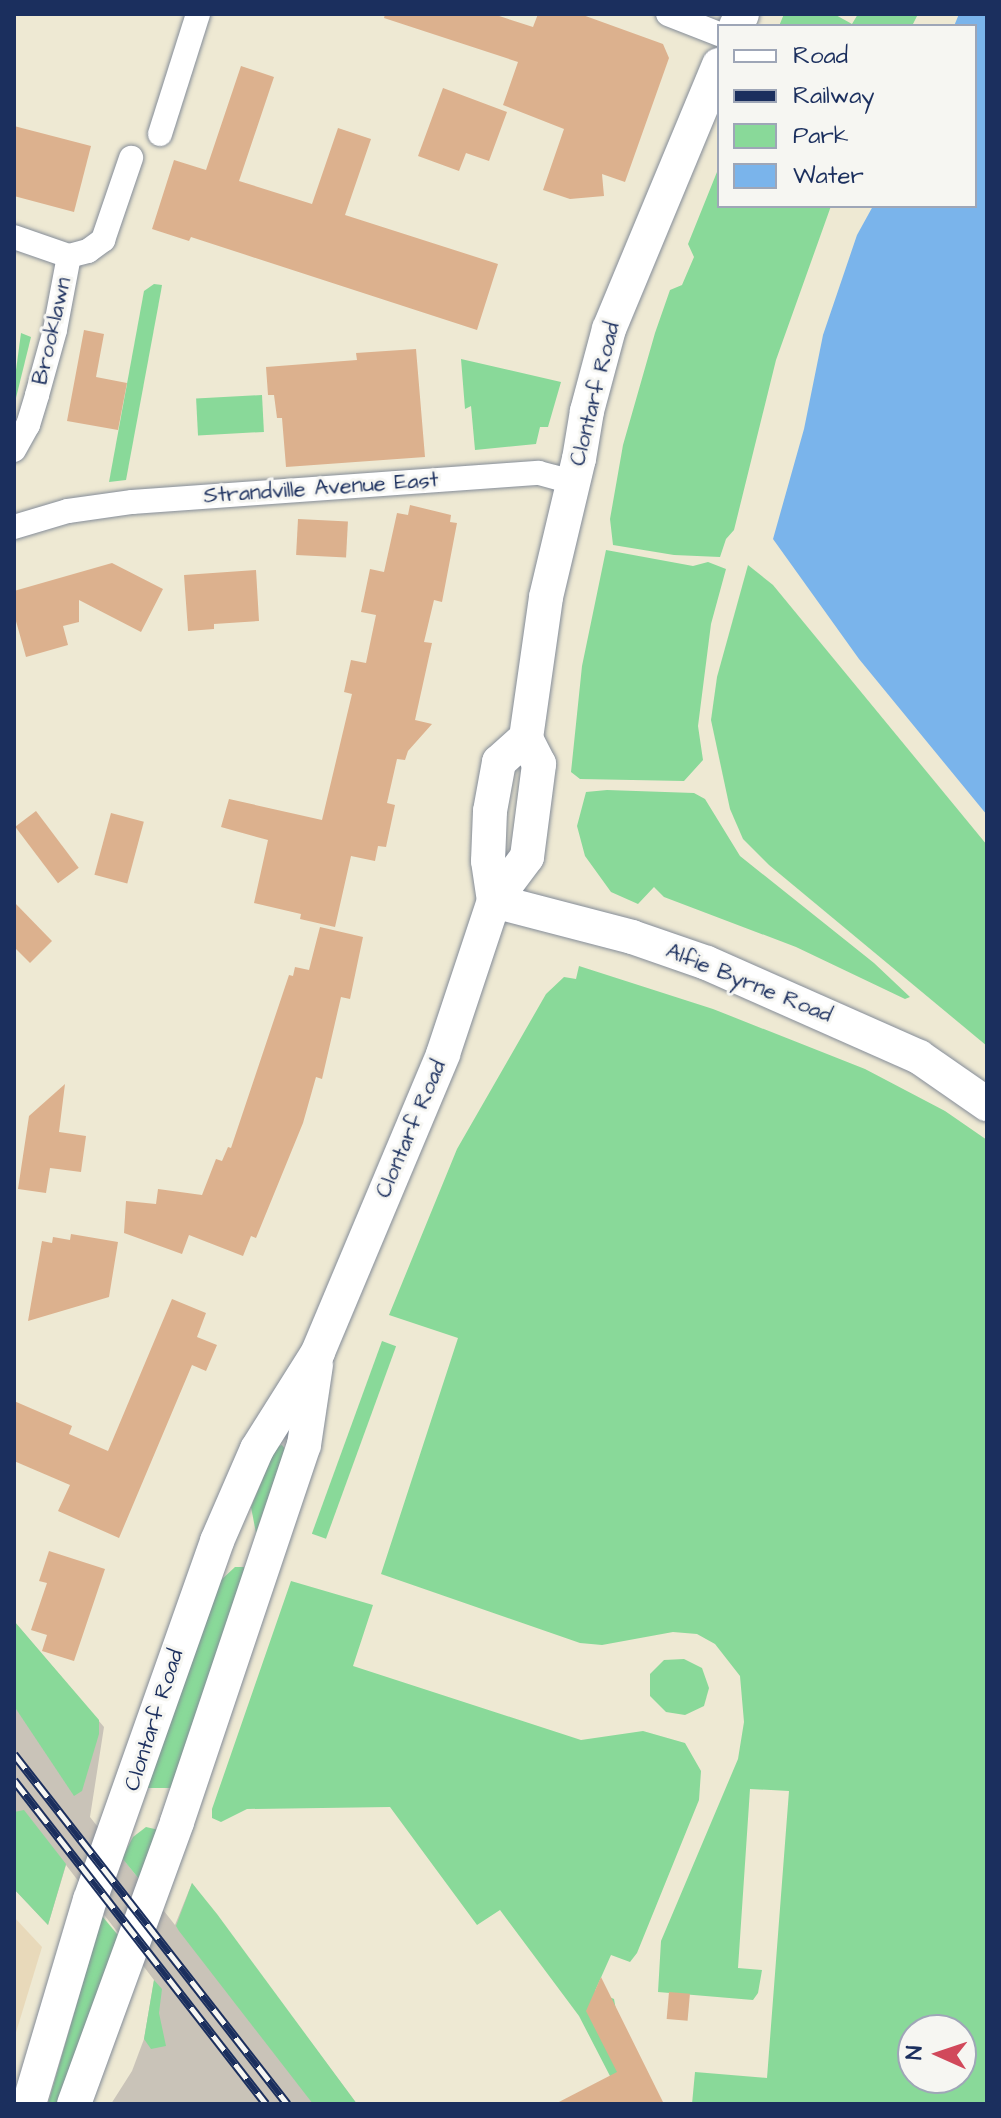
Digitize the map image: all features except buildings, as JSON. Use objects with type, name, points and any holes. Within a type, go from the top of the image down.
[{"type":"main road","name":"Clontarf Road","points":[[29,2104],[90,1900],[217,1541],[257,1449],[318,1352],[443,1054],[494,901],[527,857],[539,764],[526,738],[546,597],[587,411],[609,329],[717,70]]},
{"type":"main road","name":"Alfie Byrne Road","points":[[494,901],[632,937],[707,963],[919,1057],[987,1104]]},
{"type":"main road","name":"Clontarf Road","points":[[74,2104],[177,1822],[304,1445],[318,1352]]},
{"type":"street","points":[[160,134],[198,14]]},
{"type":"street","points":[[668,14],[717,33]]},
{"type":"street","name":"Brooklawn","points":[[14,237],[69,256],[88,251],[103,240],[131,158]]},
{"type":"street","name":"Brooklawn","points":[[14,450],[28,425],[37,395],[55,330],[69,256]]},
{"type":"street","name":"Strandville Avenue East","points":[[14,527],[68,511],[132,502],[539,473],[573,482]]},
{"type":"shaded area","points":[[14,1621],[104,1727],[90,1817],[175,1925],[192,1883],[357,2104],[111,2104],[132,2071],[144,2039],[154,1980],[66,1865],[48,1925],[14,1889]]},
{"type":"shaded area","points":[[14,1917],[42,1947],[14,2039]]},
{"type":"green space","points":[[784,14],[834,14],[852,24],[780,24]]},
{"type":"green space","points":[[858,14],[918,14],[913,24],[852,24]]},
{"type":"green space","points":[[717,172],[717,208],[830,208],[776,360],[734,530],[726,539],[720,557],[674,555],[613,545],[610,519],[623,445],[655,333],[670,290],[682,285],[694,257],[688,244]]},
{"type":"green space","points":[[154,284],[162,285],[126,480],[109,482],[144,291]]},
{"type":"green space","points":[[21,333],[31,337],[14,406],[14,385]]},
{"type":"green space","points":[[461,359],[561,382],[548,427],[540,427],[536,444],[475,450],[471,406],[465,409]]},
{"type":"green space","points":[[262,395],[264,432],[198,435],[196,398]]},
{"type":"green space","points":[[606,550],[693,566],[708,562],[726,569],[711,624],[698,726],[703,760],[684,781],[580,779],[571,772],[582,666]]},
{"type":"green space","points":[[748,565],[773,585],[987,845],[987,1046],[769,865],[743,839],[730,809],[711,720],[717,677]]},
{"type":"green space","points":[[586,792],[694,793],[705,799],[740,856],[874,963],[910,997],[905,999],[796,947],[664,897],[654,887],[638,904],[611,892],[585,856],[577,826]]},
{"type":"green space","points":[[579,966],[713,1009],[865,1069],[945,1111],[987,1140],[987,2104],[692,2104],[695,2072],[767,2078],[789,1791],[750,1789],[738,1968],[762,1970],[758,1993],[753,2000],[658,1992],[661,1941],[738,1759],[744,1722],[740,1676],[715,1644],[697,1634],[673,1632],[602,1645],[580,1643],[381,1574],[458,1338],[389,1315],[457,1149],[546,994],[564,977],[576,979]]},
{"type":"green space","points":[[382,1341],[396,1346],[326,1539],[312,1534]]},
{"type":"green space","points":[[282,1445],[285,1449],[256,1533],[251,1507],[276,1447]]},
{"type":"green space","points":[[235,1567],[244,1567],[244,1573],[174,1788],[147,1788],[220,1581]]},
{"type":"green space","points":[[291,1581],[373,1605],[353,1666],[581,1740],[643,1731],[685,1743],[701,1771],[699,1800],[637,1953],[630,1962],[611,1955],[595,1991],[614,1999],[633,2104],[610,2076],[579,2016],[500,1910],[477,1925],[390,1807],[247,1809],[221,1822],[212,1818],[212,1809]]},
{"type":"green space","points":[[14,1621],[99,1720],[99,1734],[82,1791],[74,1796],[14,1706]]},
{"type":"green space","points":[[684,1659],[702,1668],[709,1688],[704,1706],[685,1715],[666,1712],[650,1696],[650,1674],[664,1660]]},
{"type":"green space","points":[[24,1810],[66,1864],[48,1925],[14,1889],[14,1812]]},
{"type":"green space","points":[[146,1827],[159,1830],[143,1884],[122,1858],[133,1837]]},
{"type":"green space","points":[[192,1883],[357,2104],[313,2104],[179,1931],[176,1926]]},
{"type":"green space","points":[[102,1916],[122,1940],[57,2104],[48,2104]]},
{"type":"green space","points":[[154,1980],[162,1989],[159,2013],[166,2046],[151,2049],[144,2039]]},
{"type":"water","points":[[959,14],[987,14],[987,815],[859,659],[773,539],[804,429],[823,335],[857,235],[872,208],[977,208],[977,24],[955,24]]},
{"type":"railway","points":[[14,1754],[287,2104]]},
{"type":"railway","points":[[14,1780],[266,2104]]}]
